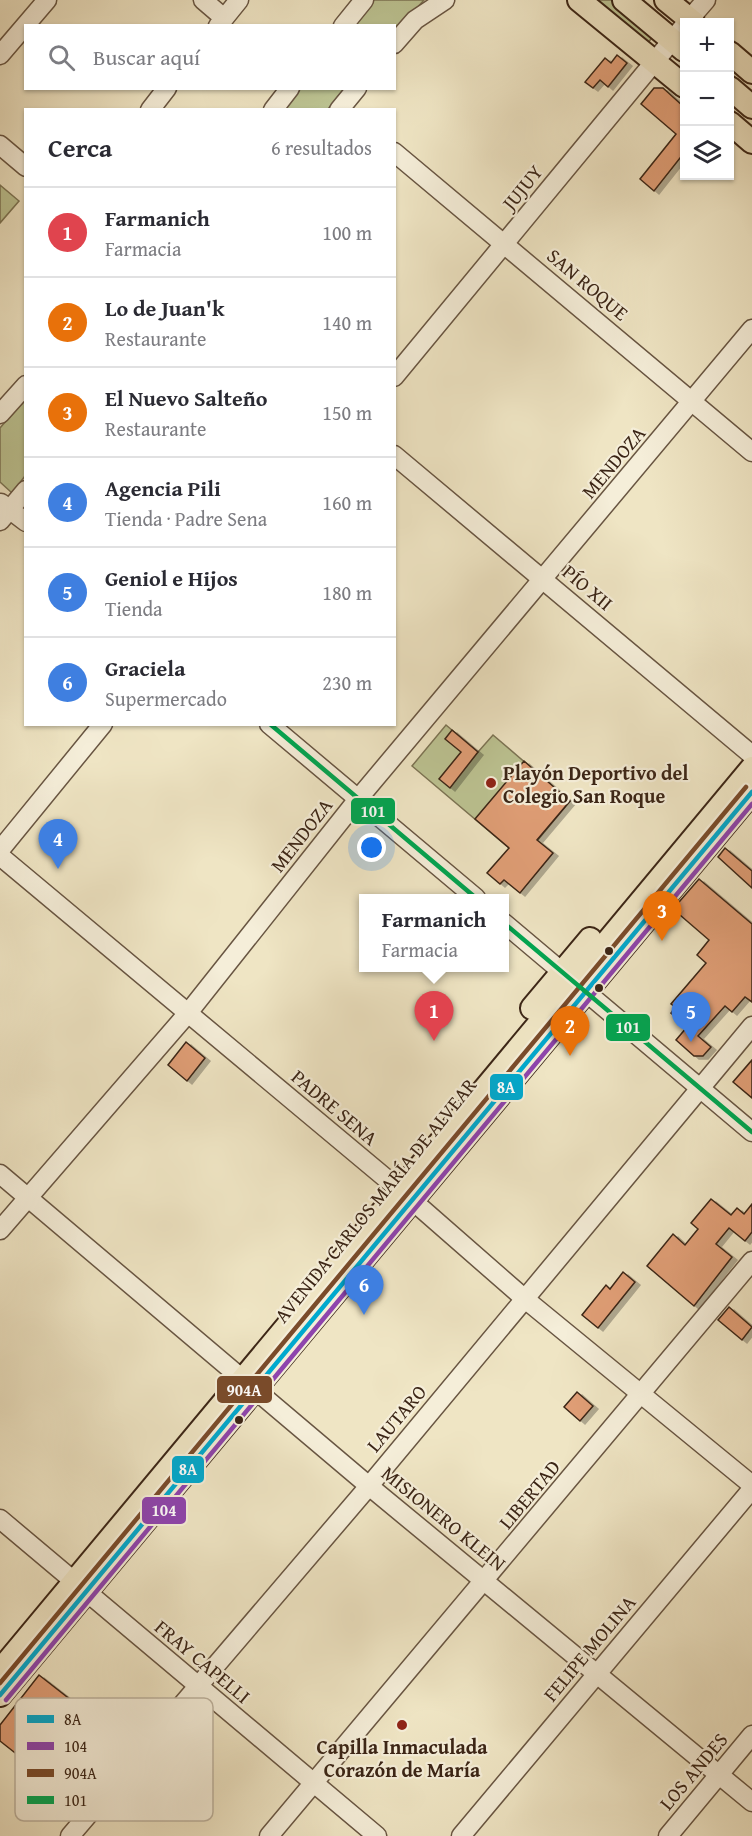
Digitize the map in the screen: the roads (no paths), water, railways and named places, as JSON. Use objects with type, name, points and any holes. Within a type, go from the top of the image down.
[{"type":"main road","points":[[579,0],[680,83]]},
{"type":"main road","points":[[624,0],[680,28]]},
{"type":"main road","points":[[666,0],[680,22]]},
{"type":"main road","points":[[734,57],[752,72]]},
{"type":"main road","points":[[734,92],[752,107]]},
{"type":"main road","points":[[733,126],[752,142]]},
{"type":"main road","name":"AVENIDA CARLOS MARÍA DE ALVEAR","points":[[574,981],[752,754]]},
{"type":"main road","name":"AVENIDA CARLOS MARÍA DE ALVEAR","points":[[0,1671],[402,1192],[752,768]]},
{"type":"main road","name":"AVENIDA CARLOS MARÍA DE ALVEAR","points":[[574,981],[752,792]]},
{"type":"main road","name":"AVENIDA CARLOS MARÍA DE ALVEAR","points":[[0,1648],[75,1583]]},
{"type":"main road","name":"AVENIDA CARLOS MARÍA DE ALVEAR","points":[[0,1695],[75,1583]]},
{"type":"street","points":[[26,24],[47,0]]},
{"type":"street","points":[[203,0],[221,22],[239,0]]},
{"type":"street","points":[[345,24],[364,0]]},
{"type":"street","points":[[396,42],[415,20],[445,0]]},
{"type":"street","name":"JUJUY","points":[[693,18],[706,0]]},
{"type":"street","points":[[0,55],[24,27]]},
{"type":"street","name":"JUJUY","points":[[396,375],[654,61],[680,35]]},
{"type":"street","points":[[152,108],[165,90]]},
{"type":"street","points":[[275,108],[288,90]]},
{"type":"street","points":[[342,108],[355,90]]},
{"type":"street","points":[[0,145],[24,165]]},
{"type":"street","name":"SAN ROQUE","points":[[396,154],[752,452]]},
{"type":"street","name":"MENDOZA","points":[[0,1230],[188,1013],[358,799],[544,580],[752,329]]},
{"type":"street","points":[[0,414],[24,387]]},
{"type":"street","name":"PÍO XII","points":[[396,457],[752,754]]},
{"type":"street","points":[[24,492],[3,510],[24,521]]},
{"type":"street","points":[[0,850],[101,726]]},
{"type":"street","points":[[271,726],[471,894]]},
{"type":"street","name":"PADRE SENA","points":[[0,856],[402,1192],[525,1299],[752,1487]]},
{"type":"street","points":[[509,927],[752,1132]]},
{"type":"street","name":"LAUTARO","points":[[189,1698],[752,1026]]},
{"type":"street","name":"MISIONERO KLEIN","points":[[0,1174],[369,1486],[752,1802]]},
{"type":"street","name":"LIBERTAD","points":[[269,1836],[486,1581],[752,1261]]},
{"type":"street","name":"FELIPE MOLINA","points":[[461,1836],[752,1487]]},
{"type":"street","name":"FRAY CAPELLI","points":[[0,1519],[212,1698]]},
{"type":"street","name":"FRAY CAPELLI","points":[[213,1699],[377,1836]]},
{"type":"street","name":"LOS ANDES","points":[[668,1836],[752,1735]]},
{"type":"street","name":"LAUTARO","points":[[70,1836],[83,1821]]},
{"type":"place","name":"Playón Deportivo del Colegio San Roque","points":[[491,783]]},
{"type":"place","name":"Agencia Pili","points":[[58,869]]},
{"type":"place","name":"El Nuevo Salteño","points":[[662,941]]},
{"type":"place","name":"Farmanich","points":[[434,1041]]},
{"type":"place","name":"Geniol e Hijos","points":[[691,1042]]},
{"type":"place","name":"Lo de Juan'k","points":[[570,1056]]},
{"type":"place","name":"Graciela","points":[[364,1315]]},
{"type":"place","name":"Capilla Inmaculada Corazón de María","points":[[402,1725]]}]
